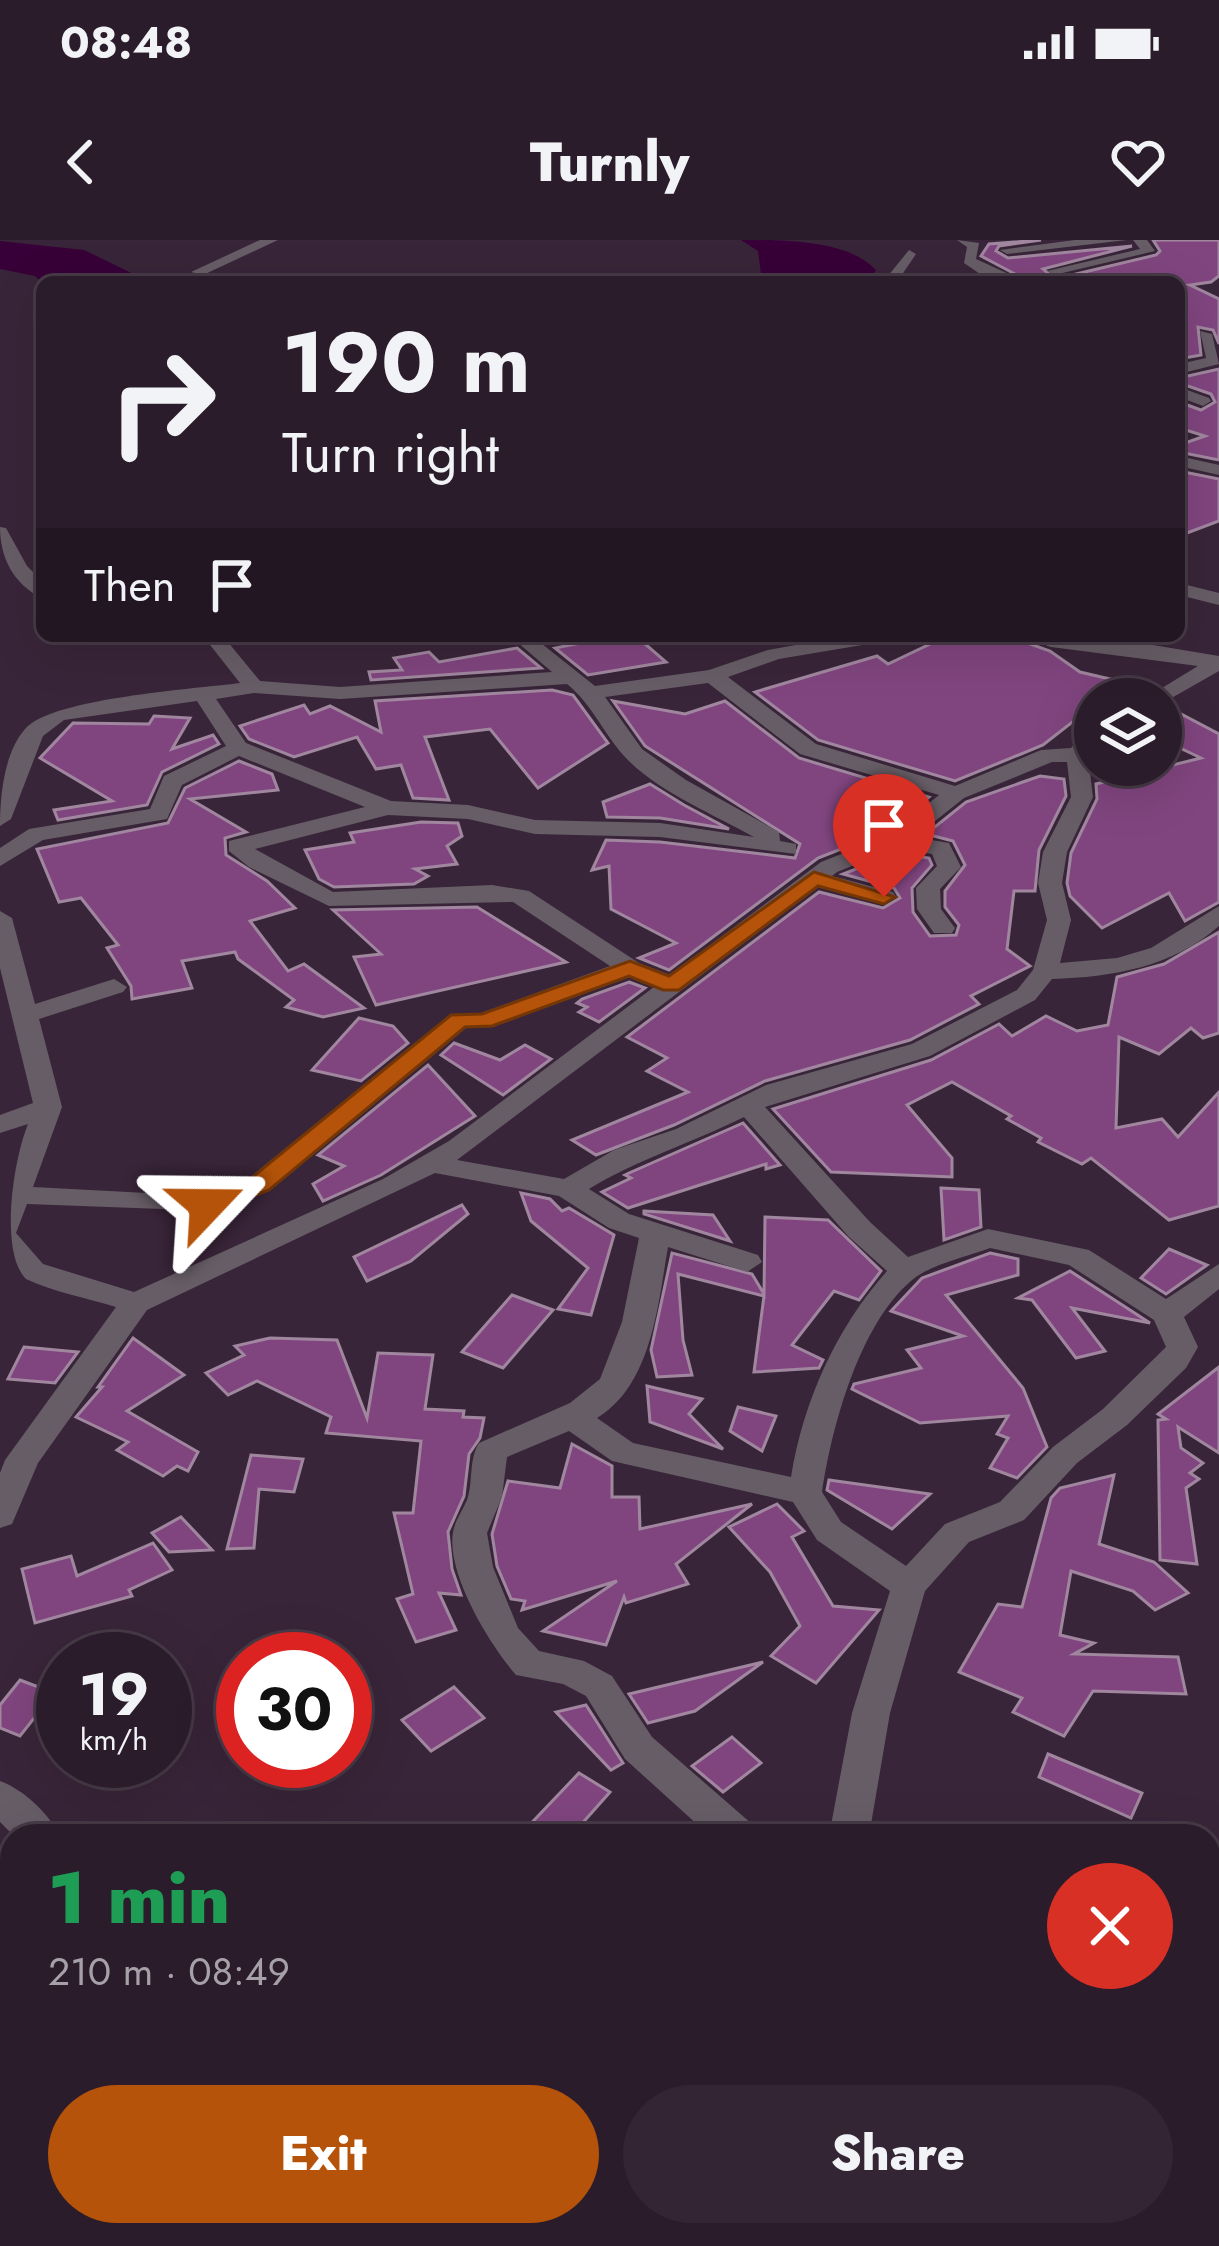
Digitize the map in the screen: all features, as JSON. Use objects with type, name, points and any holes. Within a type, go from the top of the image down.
[{"type":"street","points":[[198,272],[271,240]]},
{"type":"street","points":[[964,240],[974,247],[969,260],[975,267],[1001,276]]},
{"type":"street","points":[[1007,250],[1120,240]]},
{"type":"street","points":[[1054,271],[1148,251],[1140,240]]},
{"type":"street","points":[[894,276],[909,254]]},
{"type":"street","points":[[1185,366],[1217,360],[1205,331]]},
{"type":"street","points":[[1185,394],[1203,400]]},
{"type":"street","points":[[1185,462],[1217,468]]},
{"type":"street","points":[[0,532],[36,585]]},
{"type":"street","points":[[16,562],[36,557]]},
{"type":"street","points":[[1185,590],[1219,599]]},
{"type":"street","points":[[218,642],[254,687]]},
{"type":"street","points":[[528,642],[591,693],[634,754],[822,873],[884,897]]},
{"type":"street","points":[[591,693],[712,676],[776,654],[845,642]]},
{"type":"street","points":[[1050,642],[1192,656],[1218,664]]},
{"type":"street","points":[[1182,684],[1218,664]]},
{"type":"street","points":[[0,819],[33,733],[58,715],[254,687],[340,693],[572,676]]},
{"type":"street","points":[[712,676],[808,749],[956,793]]},
{"type":"street","points":[[202,693],[238,748],[388,808]]},
{"type":"street","points":[[0,859],[37,834],[159,814],[172,781],[238,748]]},
{"type":"street","points":[[0,1515],[22,1460],[136,1303],[432,1164],[822,873],[896,841],[956,793],[1049,755],[1074,755]]},
{"type":"street","points":[[568,1189],[624,1156],[750,1107],[776,1091],[921,1050],[1026,995],[1045,970],[1059,920],[1050,883],[1054,852],[1082,797],[1081,786]]},
{"type":"street","points":[[671,985],[630,968],[520,896],[506,892],[329,899],[256,862],[237,845],[388,808],[468,812],[535,827],[660,830],[788,849]]},
{"type":"street","points":[[896,841],[941,848],[949,867],[928,888],[928,909],[943,928]]},
{"type":"street","points":[[1045,970],[1100,971],[1150,956],[1192,940],[1219,913]]},
{"type":"street","points":[[0,918],[47,1107],[1,1234],[32,1271],[136,1303]]},
{"type":"street","points":[[18,1195],[207,1205],[259,1184],[460,1020],[484,1021],[630,968]]},
{"type":"street","points":[[26,1015],[114,988]]},
{"type":"street","points":[[0,1125],[47,1107]]},
{"type":"street","points":[[750,1107],[859,1228],[904,1270]]},
{"type":"street","points":[[432,1164],[568,1189],[619,1221],[747,1262]]},
{"type":"street","points":[[656,1234],[622,1368],[599,1401],[491,1451],[485,1497],[470,1533],[480,1585],[503,1635],[529,1665],[547,1665],[584,1677],[609,1695],[616,1720],[675,1783],[724,1824]]},
{"type":"street","points":[[851,1824],[871,1713],[909,1586],[957,1533],[1012,1511],[1065,1455],[1115,1417],[1175,1360],[1182,1347],[1167,1314],[1078,1257],[988,1238],[904,1270],[879,1296],[831,1388],[811,1444],[806,1493],[829,1531],[909,1586]]},
{"type":"street","points":[[1167,1314],[1219,1274]]},
{"type":"street","points":[[568,1414],[624,1454],[740,1475],[806,1493]]},
{"type":"street","points":[[0,1797],[28,1824]]},
{"type":"shaded area","points":[[741,240],[833,247],[876,270],[872,276],[761,276],[758,251]]},
{"type":"shaded area","points":[[0,241],[84,250],[138,276],[36,277],[0,269]]},
{"type":"building","points":[[1041,240],[999,246],[996,251],[1008,258],[1132,246],[1043,269],[1051,276],[1019,276],[981,256],[989,244]]},
{"type":"building","points":[[1153,240],[1219,240],[1219,276],[1190,285],[1219,299],[1219,344],[1213,330],[1198,327],[1201,355],[1185,358],[1185,276],[1068,276],[1156,255],[1160,251]]},
{"type":"building","points":[[1219,369],[1219,460],[1185,453],[1185,443],[1205,436],[1185,430],[1185,404],[1201,410],[1215,402],[1211,394],[1185,385],[1185,377]]},
{"type":"building","points":[[1185,472],[1219,479],[1219,521],[1185,534]]},
{"type":"building","points":[[586,642],[643,642],[666,662],[588,675],[555,648]]},
{"type":"building","points":[[934,642],[1025,642],[1050,651],[1080,672],[1106,678],[1074,678],[1074,721],[1043,745],[955,781],[818,740],[755,692],[877,656],[888,664]]},
{"type":"building","points":[[517,648],[541,668],[371,680],[369,672],[402,670],[394,658],[429,652],[439,662]]},
{"type":"building","points":[[552,690],[573,695],[608,743],[538,788],[490,729],[425,737],[449,800],[413,798],[401,765],[376,769],[357,737],[294,757],[249,739],[240,726],[304,705],[310,714],[330,706],[381,732],[375,701]]},
{"type":"building","points":[[613,701],[685,714],[725,701],[799,758],[929,797],[885,832],[818,858],[669,970],[639,958],[676,943],[611,909],[609,866],[592,870],[606,840],[795,858],[800,844],[645,746]]},
{"type":"building","points":[[1182,714],[1219,734],[1219,902],[1185,921],[1169,893],[1102,928],[1070,896],[1067,883],[1071,853],[1097,799],[1096,786],[1182,786],[1182,763],[1201,758],[1182,749]]},
{"type":"building","points":[[154,716],[190,718],[172,749],[213,735],[219,744],[162,772],[147,805],[58,820],[54,810],[112,801],[40,758],[73,723],[149,724]]},
{"type":"building","points":[[239,761],[272,774],[278,790],[190,799],[246,832],[225,838],[226,855],[267,881],[295,908],[250,921],[288,971],[304,964],[364,1008],[323,1017],[286,1007],[294,1000],[235,952],[182,961],[192,988],[132,999],[131,986],[107,948],[118,945],[81,898],[59,902],[37,849],[168,823],[185,788]]},
{"type":"building","points":[[1040,776],[1064,779],[1066,796],[1039,850],[1035,891],[1014,891],[1007,949],[1030,966],[971,996],[979,1004],[910,1040],[765,1081],[674,1125],[596,1155],[572,1140],[688,1092],[647,1071],[667,1058],[627,1037],[819,892],[883,908],[900,898],[894,888],[843,874],[897,853],[929,858],[932,865],[912,888],[913,912],[930,936],[956,935],[959,925],[945,907],[945,891],[965,865],[953,841],[926,834],[966,802]]},
{"type":"building","points":[[650,784],[729,829],[660,818],[607,817],[603,802]]},
{"type":"building","points":[[421,822],[458,823],[462,836],[447,846],[457,864],[415,869],[428,876],[414,884],[334,887],[319,879],[305,850],[354,842],[350,833]]},
{"type":"building","points":[[477,907],[566,962],[376,1005],[354,957],[381,954],[333,910]]},
{"type":"building","points":[[1219,932],[1219,1033],[1203,1038],[1191,1028],[1159,1054],[1119,1037],[1116,1128],[1162,1119],[1178,1137],[1219,1092],[1219,1206],[1169,1220],[1091,1158],[1082,1164],[1038,1142],[1041,1138],[1007,1119],[1011,1116],[952,1082],[907,1105],[952,1158],[952,1177],[831,1172],[773,1109],[931,1060],[999,1024],[1012,1036],[1046,1016],[1077,1031],[1108,1025],[1117,977],[1164,964]]},
{"type":"building","points":[[629,982],[645,988],[599,1022],[579,1012],[587,1007],[577,1003],[582,999]]},
{"type":"building","points":[[359,1018],[393,1026],[408,1043],[361,1081],[312,1070]]},
{"type":"building","points":[[454,1043],[500,1060],[525,1045],[551,1059],[503,1095],[441,1055]]},
{"type":"building","points":[[428,1065],[475,1116],[381,1175],[323,1201],[313,1184],[344,1166],[318,1155]]},
{"type":"building","points":[[743,1123],[780,1165],[766,1169],[766,1164],[628,1208],[602,1192],[631,1178],[625,1175],[629,1173]]},
{"type":"building","points":[[941,1188],[979,1190],[981,1227],[944,1240]]},
{"type":"building","points":[[521,1193],[550,1199],[562,1211],[569,1208],[614,1235],[591,1315],[558,1309],[588,1268],[531,1221]]},
{"type":"building","points":[[462,1205],[468,1214],[411,1261],[367,1281],[354,1257]]},
{"type":"building","points":[[644,1214],[713,1215],[730,1241]]},
{"type":"building","points":[[765,1217],[828,1220],[881,1271],[859,1300],[834,1291],[792,1345],[823,1360],[819,1368],[754,1372],[764,1296],[678,1274],[683,1340],[692,1375],[657,1377],[651,1350],[672,1253],[752,1274],[764,1294]]},
{"type":"building","points":[[1169,1249],[1207,1265],[1166,1294],[1141,1278]]},
{"type":"building","points":[[990,1253],[1018,1259],[1018,1275],[946,1295],[1023,1388],[1047,1447],[1017,1478],[990,1468],[1008,1438],[997,1434],[1008,1416],[920,1423],[852,1389],[854,1384],[921,1368],[907,1350],[963,1336],[891,1311],[922,1278]]},
{"type":"building","points":[[1070,1271],[1150,1323],[1072,1308],[1105,1351],[1076,1358],[1032,1300],[1018,1298]]},
{"type":"building","points":[[512,1295],[553,1310],[503,1368],[462,1352]]},
{"type":"building","points":[[133,1338],[184,1375],[127,1411],[198,1452],[188,1471],[177,1466],[163,1476],[117,1450],[128,1442],[76,1417]]},
{"type":"building","points":[[270,1338],[337,1340],[367,1418],[378,1353],[433,1355],[425,1409],[464,1411],[463,1417],[484,1418],[480,1438],[469,1454],[464,1496],[448,1532],[461,1595],[439,1593],[456,1630],[416,1642],[397,1599],[413,1594],[394,1513],[413,1513],[421,1441],[326,1433],[331,1417],[257,1381],[228,1395],[206,1373],[244,1355],[235,1346]]},
{"type":"building","points":[[24,1347],[78,1352],[55,1383],[8,1379]]},
{"type":"building","points":[[1219,1367],[1219,1453],[1178,1427],[1181,1448],[1203,1463],[1190,1473],[1199,1479],[1186,1488],[1197,1564],[1160,1560],[1158,1420],[1166,1419],[1158,1414]]},
{"type":"building","points":[[647,1386],[702,1399],[689,1414],[723,1449],[650,1422]]},
{"type":"building","points":[[738,1407],[776,1416],[762,1451],[730,1431]]},
{"type":"building","points":[[572,1444],[612,1466],[612,1497],[639,1497],[640,1529],[752,1504],[676,1564],[688,1584],[626,1603],[624,1597],[606,1645],[543,1631],[617,1581],[522,1610],[525,1601],[511,1599],[497,1566],[492,1534],[508,1481],[560,1488]]},
{"type":"building","points":[[251,1455],[303,1459],[294,1492],[259,1489],[254,1548],[227,1549]]},
{"type":"building","points":[[1114,1475],[1099,1544],[1154,1562],[1188,1593],[1155,1610],[1133,1591],[1071,1571],[1060,1635],[1094,1643],[1074,1654],[1178,1657],[1186,1694],[1093,1691],[1064,1736],[1013,1712],[1022,1698],[959,1672],[998,1604],[1022,1607],[1051,1498],[1060,1488]]},
{"type":"building","points":[[829,1480],[930,1494],[892,1529],[827,1490]]},
{"type":"building","points":[[777,1504],[804,1531],[792,1537],[833,1606],[879,1610],[816,1683],[771,1656],[800,1626],[770,1572],[729,1527]]},
{"type":"building","points":[[181,1517],[212,1550],[169,1552],[152,1533]]},
{"type":"building","points":[[153,1543],[172,1570],[129,1590],[132,1596],[35,1623],[22,1569],[71,1556],[77,1576]]},
{"type":"building","points":[[763,1662],[695,1711],[648,1723],[629,1694]]},
{"type":"building","points":[[20,1680],[36,1686],[36,1716],[20,1736],[0,1728],[0,1705]]},
{"type":"building","points":[[454,1687],[484,1718],[431,1751],[402,1720]]},
{"type":"building","points":[[586,1705],[623,1763],[611,1770],[556,1712]]},
{"type":"building","points":[[732,1737],[761,1763],[723,1792],[692,1766]]},
{"type":"building","points":[[1048,1754],[1142,1793],[1131,1818],[1039,1777]]},
{"type":"building","points":[[579,1773],[610,1792],[582,1824],[530,1824]]},
{"type":"route","points":[[207,1205],[259,1184],[431,1039],[460,1020],[484,1021],[630,968],[671,985],[814,879],[884,897]]}]
